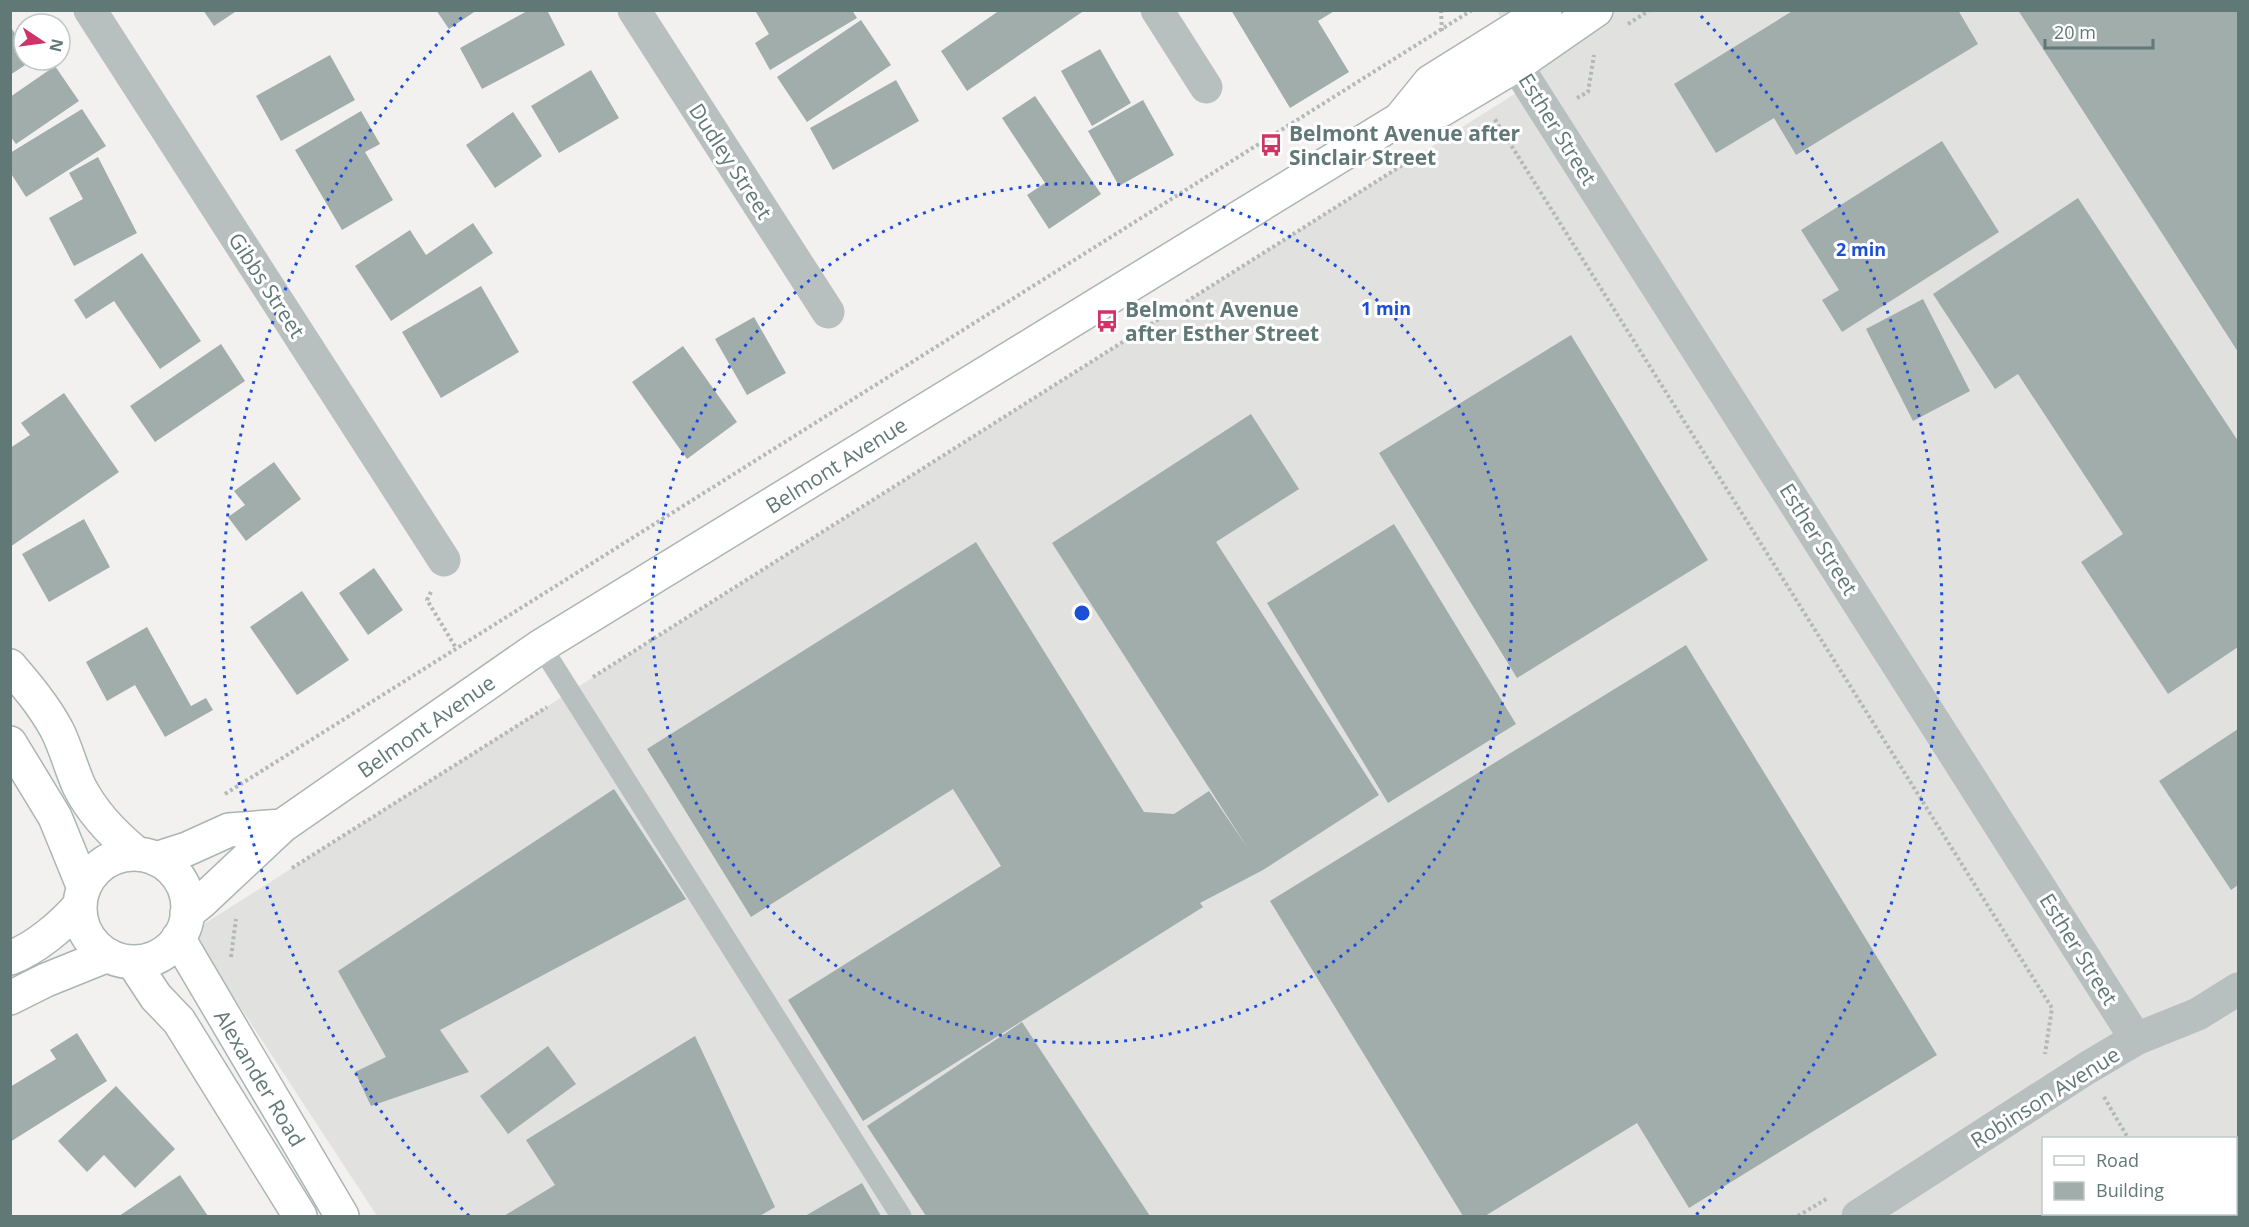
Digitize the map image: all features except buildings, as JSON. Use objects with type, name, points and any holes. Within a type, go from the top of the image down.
[{"type":"main road","name":"Belmont Avenue","points":[[1509,52],[1545,10]]},
{"type":"main road","name":"Belmont Avenue","points":[[183,926],[201,902],[282,826],[541,646],[1400,119],[1442,110],[1468,76],[1509,52],[1609,19]]},
{"type":"main road","points":[[10,666],[46,712],[59,733],[80,787],[90,805],[122,841],[170,867],[181,881],[186,896],[183,926],[166,951],[150,959],[120,959],[46,980],[10,998]]},
{"type":"main road","points":[[10,743],[55,817],[82,896],[81,920],[86,934],[96,946],[120,959]]},
{"type":"main road","points":[[10,958],[20,954],[55,929],[82,896],[91,875],[102,864],[115,857],[146,856],[187,849],[229,830],[282,826]]},
{"type":"main road","name":"Alexander Road","points":[[183,926],[342,1216]]},
{"type":"main road","name":"Alexander Road","points":[[120,959],[179,1021],[300,1216]]},
{"type":"street","name":"Gibbs Street","points":[[90,10],[444,560]]},
{"type":"street","name":"Dudley Street","points":[[634,10],[828,312]]},
{"type":"street","points":[[1157,10],[1206,87]]},
{"type":"street","name":"Esther Street","points":[[1509,52],[2136,1039]]},
{"type":"street","name":"Robinson Avenue","points":[[1858,1216],[2087,1068],[2136,1039],[2198,1014],[2238,989]]},
{"type":"lane","points":[[541,646],[901,1216]]},
{"type":"path","points":[[1441,10],[1440,30],[1468,76],[2052,1008],[2045,1059]]},
{"type":"path","points":[[217,799],[1472,10]]},
{"type":"path","points":[[1609,19],[1650,10]]},
{"type":"path","points":[[1465,133],[1506,137],[1588,92],[1596,44]]},
{"type":"path","points":[[288,871],[1425,151]]},
{"type":"path","points":[[444,560],[427,600],[456,648]]},
{"type":"path","points":[[2087,1068],[2127,1137]]},
{"type":"path","points":[[1798,1216],[1828,1198]]},
{"type":"shaded area","points":[[1497,11],[2238,11],[2238,1216],[377,1216],[227,987],[188,934],[1535,81]]},
{"type":"place","name":"Belmont Avenue after Sinclair Street","points":[[1271,145]]},
{"type":"place","name":"Belmont Avenue after Esther Street","points":[[1107,321]]}]
